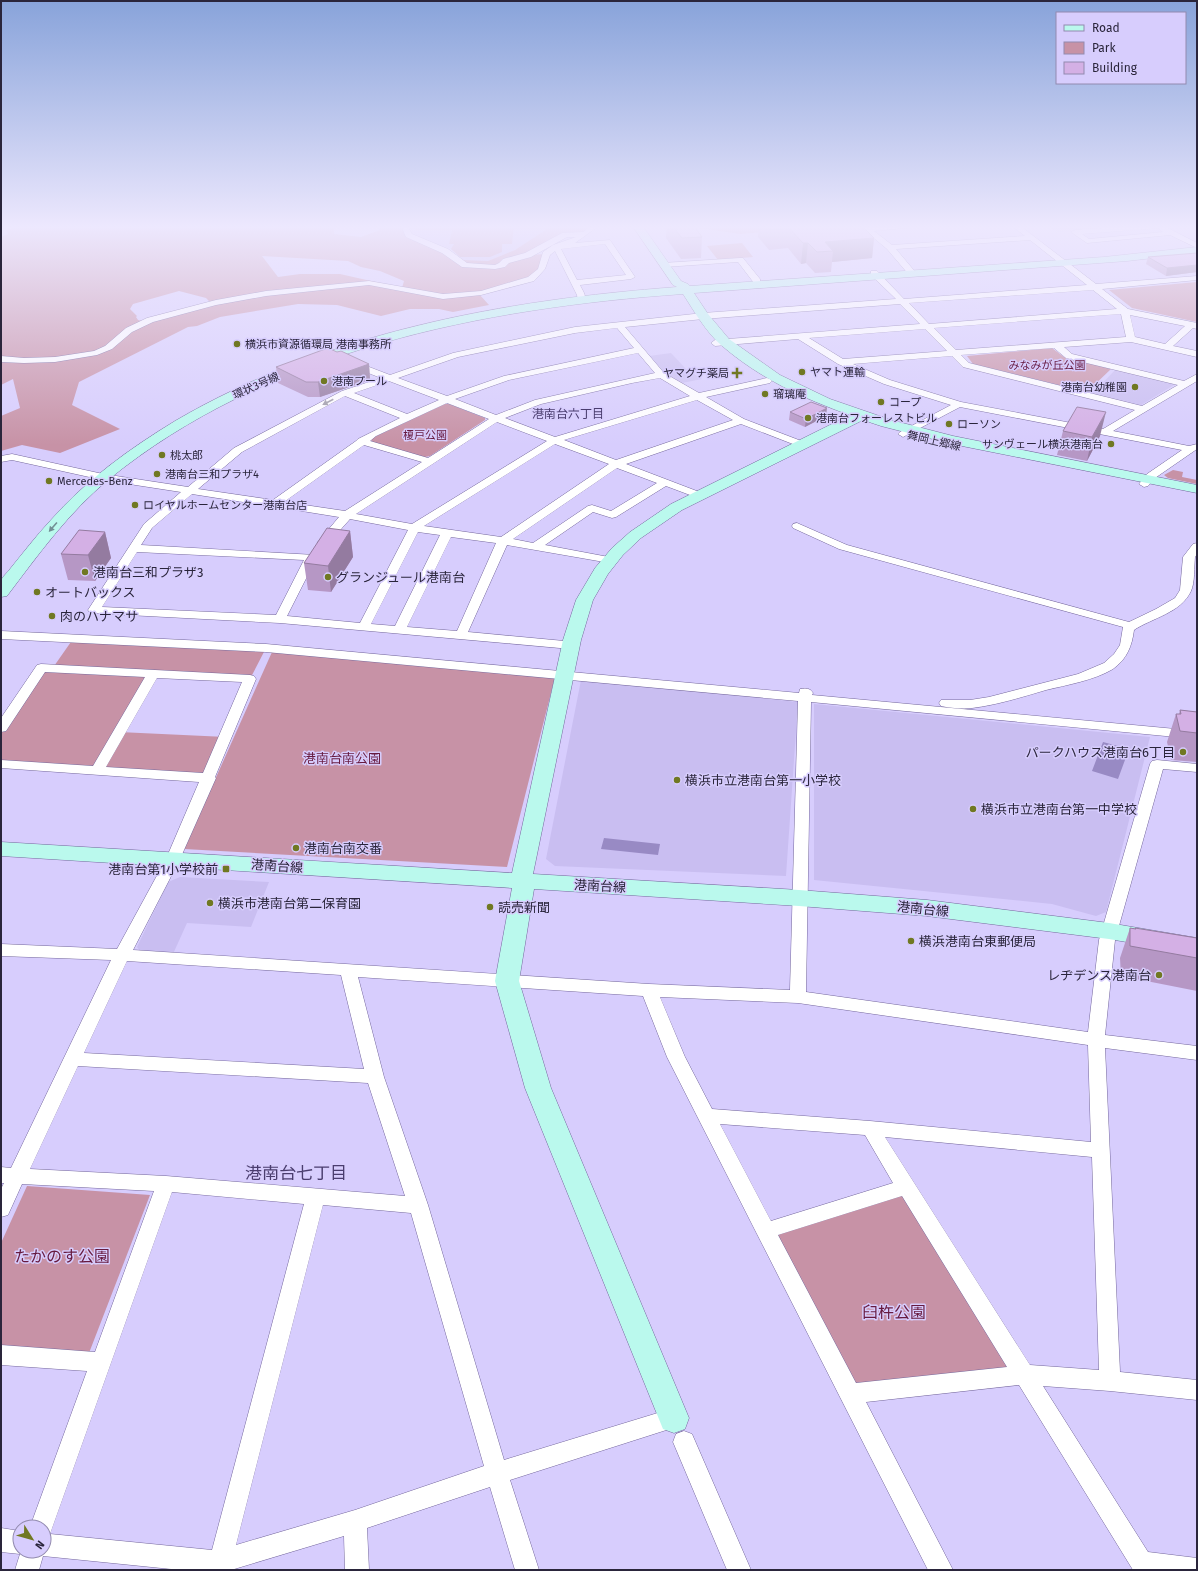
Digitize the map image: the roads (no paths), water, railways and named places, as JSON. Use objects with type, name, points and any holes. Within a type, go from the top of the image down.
[{"type":"street","points":[[1,359],[20,361],[58,359],[96,354],[107,349],[124,333],[148,320],[210,303],[237,298]]},
{"type":"street","name":"環状3号線","points":[[1,573],[37,528],[63,501],[98,476],[187,419],[235,394],[327,354],[470,317],[574,298]]},
{"type":"street","name":"舞岡上郷線","points":[[687,298],[699,317],[738,362],[768,381],[810,403],[945,444],[1146,482],[1197,489]]},
{"type":"street","points":[[900,298],[966,365],[1143,409]]},
{"type":"street","points":[[571,645],[400,628],[280,619],[94,610],[148,526],[238,450],[345,393],[456,355],[576,330],[699,317],[940,298]]},
{"type":"street","points":[[1109,298],[1125,311],[1131,339]]},
{"type":"street","points":[[720,343],[1125,311],[1194,326]]},
{"type":"street","points":[[620,326],[662,375],[741,421],[801,444]]},
{"type":"street","points":[[1168,347],[1194,326]]},
{"type":"street","points":[[800,336],[841,362],[887,382],[959,404],[1195,449]]},
{"type":"street","points":[[841,362],[1131,339],[1197,354]]},
{"type":"street","name":"舞岡上郷線","points":[[720,343],[775,378],[858,417]]},
{"type":"street","points":[[1055,344],[1069,356],[1186,384]]},
{"type":"street","points":[[273,505],[361,441],[448,399],[507,378],[639,350]]},
{"type":"street","points":[[327,354],[698,495]]},
{"type":"street","points":[[280,619],[311,557],[347,515],[496,418],[538,402],[632,380],[662,375]]},
{"type":"street","points":[[1105,432],[1197,377]]},
{"type":"street","points":[[364,626],[414,528],[555,440],[699,396],[768,381]]},
{"type":"street","points":[[345,393],[408,418]]},
{"type":"street","points":[[906,432],[959,404]]},
{"type":"street","points":[[52,1546],[218,1566],[497,1473],[674,1418],[538,1088],[507,981],[523,890],[521,882],[564,675],[579,615],[587,596],[610,560],[636,535],[673,508],[858,417]]},
{"type":"street","points":[[461,635],[503,541],[616,464],[741,421]]},
{"type":"street","points":[[361,441],[429,461]]},
{"type":"street","points":[[1146,482],[1195,449]]},
{"type":"street","points":[[1,459],[12,457],[98,476],[273,505],[347,515],[414,528],[503,541],[610,560]]},
{"type":"street","name":"環状3号線","points":[[1,592],[62,516],[98,476]]},
{"type":"street","name":"舞岡上郷線","points":[[1146,482],[1197,495]]},
{"type":"street","points":[[535,547],[592,508],[612,515],[664,483]]},
{"type":"street","points":[[797,526],[843,547],[1132,626]]},
{"type":"street","points":[[400,628],[447,533]]},
{"type":"street","points":[[798,997],[799,898],[806,699],[805,692],[970,704],[989,701],[1082,677],[1108,666],[1119,656],[1126,645],[1128,630],[1135,623],[1160,612],[1191,591],[1189,556],[1197,546]]},
{"type":"street","points":[[134,548],[311,557]]},
{"type":"street","points":[[1,635],[266,648],[1197,735]]},
{"type":"street","points":[[1,728],[41,668],[250,679],[209,778],[173,859],[122,954],[72,1059],[9,1175],[1,1209]]},
{"type":"street","points":[[97,770],[153,674]]},
{"type":"street","points":[[1,764],[209,778]]},
{"type":"street","points":[[1110,1381],[1096,1040],[1107,940],[1157,764],[1197,768]]},
{"type":"street","name":"港南台線","points":[[1,849],[799,898],[927,908],[1109,931],[1197,946]]},
{"type":"street","points":[[1,950],[122,954],[507,981],[798,997],[1197,1053]]},
{"type":"street","points":[[348,969],[374,1077],[418,1205],[527,1570]]},
{"type":"street","points":[[649,990],[676,1057],[941,1570]]},
{"type":"street","points":[[72,1059],[374,1077]]},
{"type":"street","points":[[707,1116],[870,1128],[1100,1150]]},
{"type":"street","points":[[870,1128],[1144,1567],[1197,1570]]},
{"type":"street","points":[[9,1175],[166,1184],[418,1205]]},
{"type":"street","points":[[45,1519],[166,1184]]},
{"type":"street","points":[[765,1231],[906,1187]]},
{"type":"street","points":[[218,1566],[316,1196]]},
{"type":"street","points":[[1,1355],[102,1362]]},
{"type":"street","points":[[849,1394],[1024,1375],[1110,1381],[1197,1390]]},
{"type":"street","points":[[684,1442],[739,1570]]},
{"type":"street","points":[[355,1521],[357,1570]]},
{"type":"street","points":[[1,1540],[12,1541]]},
{"type":"street","points":[[27,1570],[30,1559]]},
{"type":"place","name":"横浜市資源循環局 港南事務所","points":[[237,344]]},
{"type":"place","name":"ヤマト運輸","points":[[802,372]]},
{"type":"place","name":"ヤマグチ薬局","points":[[737,373]]},
{"type":"place","name":"港南プール","points":[[324,381]]},
{"type":"place","name":"港南台幼稚園","points":[[1135,387]]},
{"type":"place","name":"瑠璃庵","points":[[765,394]]},
{"type":"place","name":"コープ","points":[[881,402]]},
{"type":"place","name":"港南台フォーレストビル","points":[[808,418]]},
{"type":"place","name":"ローソン","points":[[949,424]]},
{"type":"place","name":"サンヴェール横浜港南台","points":[[1111,444]]},
{"type":"place","name":"桃太郎","points":[[162,455]]},
{"type":"place","name":"港南台三和プラザ4","points":[[157,474]]},
{"type":"place","name":"Mercedes-Benz","points":[[49,481]]},
{"type":"place","name":"ロイヤルホームセンター港南台店","points":[[135,505]]},
{"type":"place","name":"港南台三和プラザ3","points":[[85,572]]},
{"type":"place","name":"グランジュール港南台","points":[[328,577]]},
{"type":"place","name":"オートバックス","points":[[37,592]]},
{"type":"place","name":"肉のハナマサ","points":[[52,616]]},
{"type":"place","name":"パークハウス港南台6丁目","points":[[1183,752]]},
{"type":"place","name":"横浜市立港南台第一小学校","points":[[677,780]]},
{"type":"place","name":"横浜市立港南台第一中学校","points":[[973,809]]},
{"type":"place","name":"港南台南交番","points":[[296,848]]},
{"type":"place","name":"港南台第1小学校前","points":[[226,869]]},
{"type":"place","name":"横浜市港南台第二保育園","points":[[210,903]]},
{"type":"place","name":"読売新聞","points":[[490,907]]},
{"type":"place","name":"横浜港南台東郵便局","points":[[911,941]]},
{"type":"place","name":"レヂデンス港南台","points":[[1159,975]]},
{"type":"district","name":"港南台六丁目","points":[[568,414]]},
{"type":"district","name":"港南台七丁目","points":[[296,1173]]},
{"type":"park label","name":"みなみが丘公園","points":[[1047,365]]},
{"type":"park label","name":"榎戸公園","points":[[425,435]]},
{"type":"park label","name":"港南台南公園","points":[[342,758]]},
{"type":"park label","name":"たかのす公園","points":[[62,1256]]},
{"type":"park label","name":"臼杵公園","points":[[894,1312]]}]
